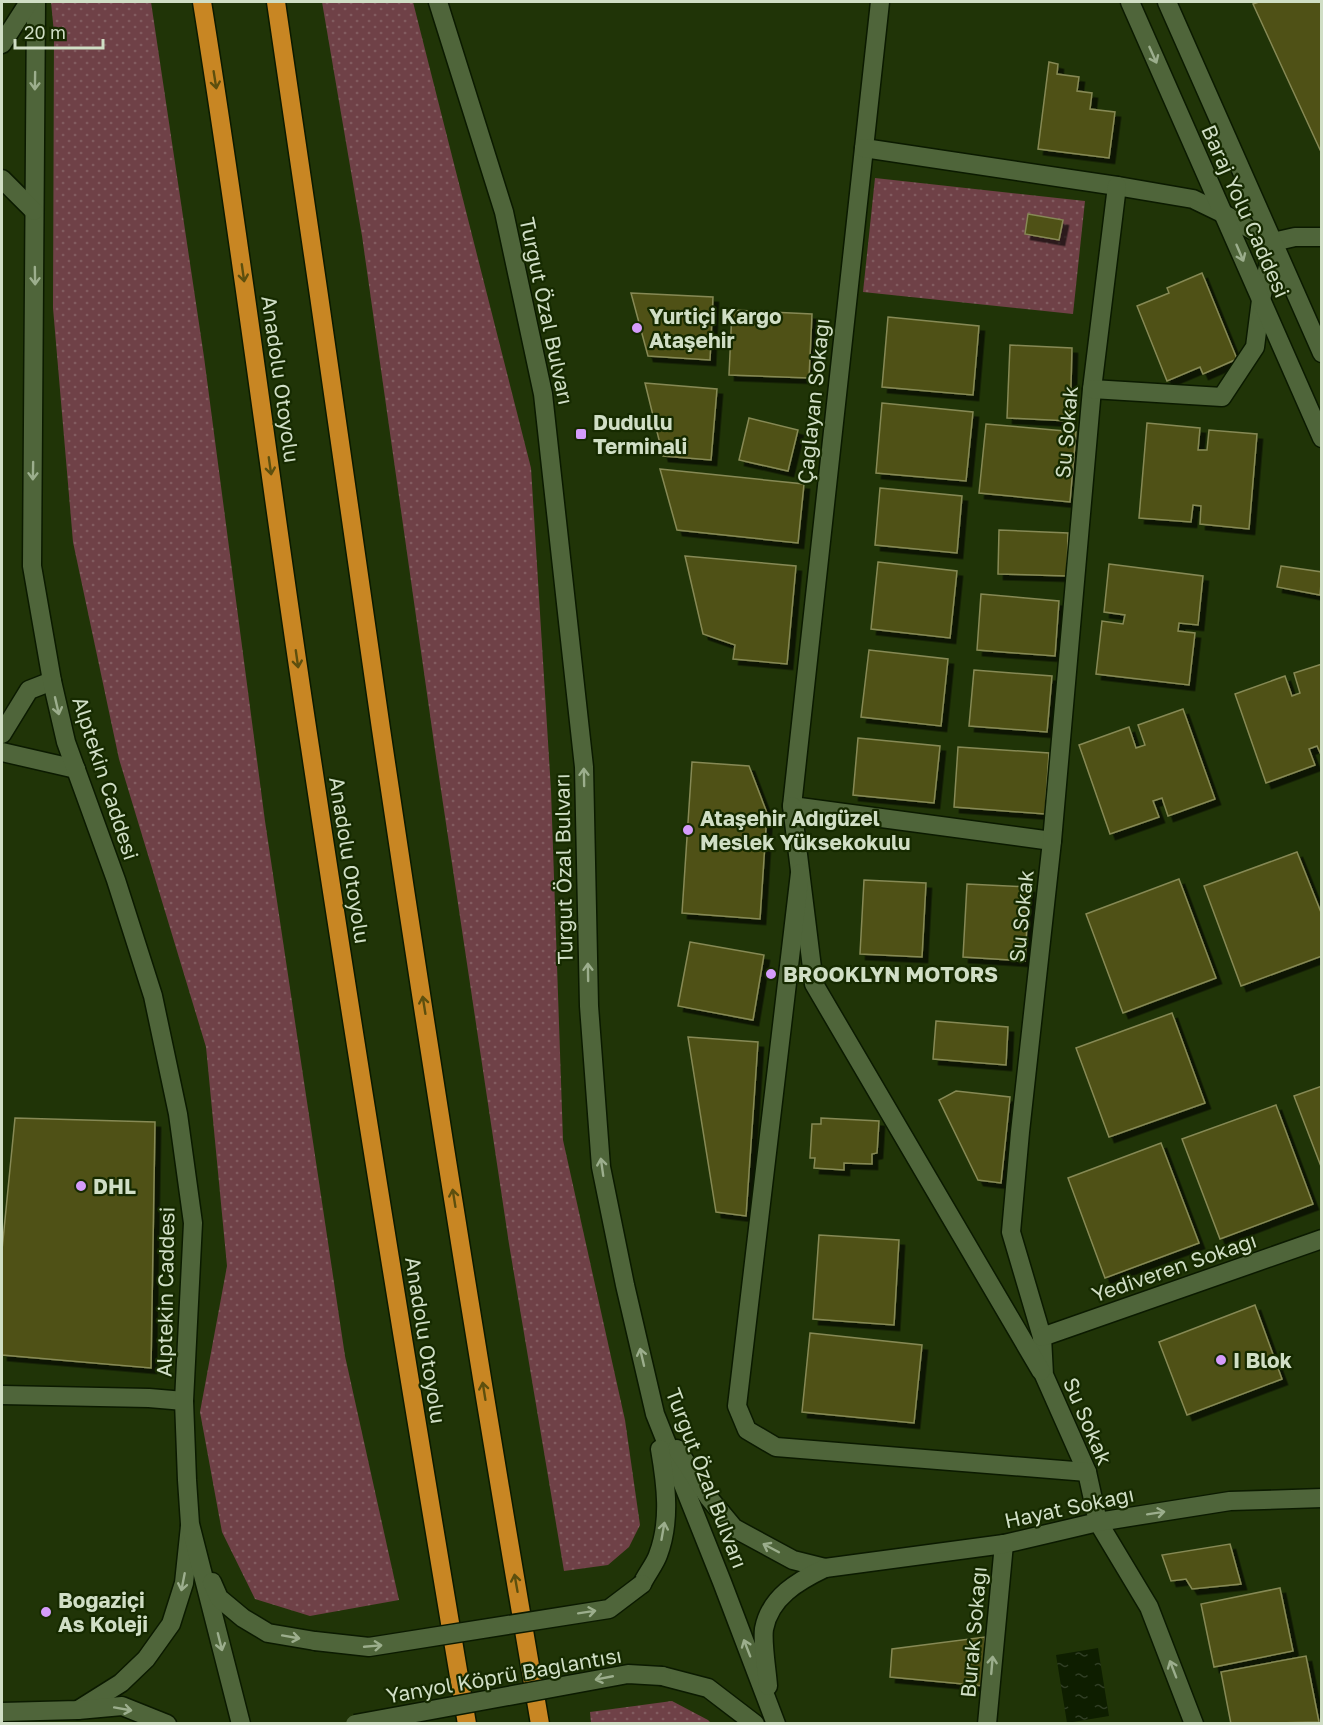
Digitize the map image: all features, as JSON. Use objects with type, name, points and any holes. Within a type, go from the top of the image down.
[{"type":"highway","name":"Anadolu Otoyolu","points":[[202,2],[226,148],[309,745],[421,1451],[467,1724]]},
{"type":"highway","points":[[276,2],[305,189],[383,741],[491,1440],[540,1724]]},
{"type":"street","points":[[2,44],[29,2]]},
{"type":"street","name":"Alptekin Caddesi","points":[[36,2],[32,566],[52,681],[66,742],[116,880],[153,996],[178,1114],[193,1223],[184,1401],[190,1524]]},
{"type":"street","name":"Turgut Özal Bulvarı","points":[[438,2],[504,212],[543,394],[584,767],[588,1006],[601,1167],[655,1414],[776,1724]]},
{"type":"street","name":"Çağlayan Sokağı","points":[[880,2],[792,806],[800,873],[814,984],[1044,1375]]},
{"type":"street","name":"Baraj Yolu Caddesi","points":[[1130,2],[1322,438]]},
{"type":"street","name":"Baraj Yolu Caddesi","points":[[1167,2],[1322,353]]},
{"type":"street","points":[[864,148],[1193,199],[1273,242],[1295,237],[1322,237]]},
{"type":"street","points":[[2,180],[34,211]]},
{"type":"street","name":"Su Sokak","points":[[1117,186],[1092,388],[1053,841],[1011,1232],[1042,1337],[1044,1375],[1087,1472],[1098,1522],[1149,1607],[1194,1724]]},
{"type":"street","points":[[1092,388],[1222,397],[1255,347],[1261,300],[1273,242]]},
{"type":"street","points":[[2,734],[28,690],[52,681]]},
{"type":"street","points":[[2,752],[75,769]]},
{"type":"street","points":[[792,806],[1053,841]]},
{"type":"street","points":[[800,873],[737,1406],[747,1430],[776,1447],[1087,1472]]},
{"type":"street","name":"Yediveren Sokağı","points":[[1042,1337],[1322,1239]]},
{"type":"street","points":[[2,1395],[149,1398],[184,1401]]},
{"type":"street","points":[[655,1414],[709,1498],[734,1528],[793,1560],[825,1568]]},
{"type":"street","points":[[190,1524],[219,1598],[243,1618],[268,1633],[369,1647],[609,1609],[642,1584],[657,1558],[665,1529],[666,1488],[655,1414]]},
{"type":"street","name":"Hayat Sokağı","points":[[825,1568],[1004,1544],[1098,1522],[1230,1501],[1322,1498]]},
{"type":"street","points":[[78,1710],[121,1683],[146,1659],[171,1624],[184,1583],[190,1524]]},
{"type":"street","points":[[190,1524],[241,1724]]},
{"type":"street","name":"Burak Sokağı","points":[[987,1724],[1004,1544]]},
{"type":"street","points":[[768,1703],[764,1630],[770,1612],[778,1599],[802,1580],[825,1568]]},
{"type":"street","name":"Yanyol Köprü Bağlantısı","points":[[355,1724],[628,1674],[662,1676],[708,1688],[756,1724]]},
{"type":"street","points":[[2,1712],[122,1706],[166,1724]]},
{"type":"shaded area","points":[[51,2],[151,2],[204,357],[265,821],[345,1356],[399,1600],[310,1616],[255,1599],[222,1532],[200,1412],[227,1266],[206,1047],[119,759],[73,542],[53,308],[54,33]]},
{"type":"shaded area","points":[[322,2],[413,2],[531,468],[551,790],[563,1140],[625,1420],[640,1525],[629,1547],[608,1565],[564,1571],[509,1244],[435,750],[362,236]]},
{"type":"shaded area","points":[[875,178],[1085,201],[1073,314],[863,292]]},
{"type":"shaded area","points":[[672,1701],[711,1723],[591,1723],[590,1712]]},
{"type":"water","points":[[1098,1648],[1109,1716],[1067,1723],[1056,1655]]},
{"type":"building","points":[[1259,2],[1322,2],[1322,154],[1253,4]]},
{"type":"building","points":[[1049,62],[1058,64],[1057,74],[1079,77],[1077,91],[1092,93],[1090,109],[1115,112],[1109,158],[1038,149]]},
{"type":"building","points":[[1028,214],[1063,220],[1059,240],[1025,234]]},
{"type":"building","points":[[1202,273],[1237,359],[1203,374],[1200,367],[1167,381],[1137,306],[1169,293],[1167,288]]},
{"type":"building","points":[[631,293],[713,297],[710,360],[648,356]]},
{"type":"building","points":[[732,310],[812,314],[809,378],[729,375]]},
{"type":"building","points":[[888,317],[979,326],[973,395],[882,387]]},
{"type":"building","points":[[1010,345],[1072,348],[1070,421],[1007,418]]},
{"type":"building","points":[[645,383],[717,389],[711,460],[663,456]]},
{"type":"building","points":[[882,403],[973,412],[966,481],[876,473]]},
{"type":"building","points":[[749,418],[798,430],[788,471],[739,460]]},
{"type":"building","points":[[1147,423],[1200,428],[1198,450],[1207,450],[1209,430],[1257,434],[1249,529],[1200,524],[1201,506],[1193,505],[1191,522],[1139,518]]},
{"type":"building","points":[[986,424],[1076,432],[1070,502],[979,493]]},
{"type":"building","points":[[660,469],[804,484],[798,543],[677,530]]},
{"type":"building","points":[[880,488],[962,496],[957,553],[875,545]]},
{"type":"building","points":[[999,530],[1068,533],[1067,576],[998,574]]},
{"type":"building","points":[[685,556],[796,566],[787,664],[733,659],[735,645],[703,634]]},
{"type":"building","points":[[878,562],[957,571],[950,638],[871,629]]},
{"type":"building","points":[[1109,564],[1203,576],[1198,625],[1179,623],[1178,631],[1195,633],[1189,685],[1096,674],[1102,621],[1123,624],[1125,615],[1104,612]]},
{"type":"building","points":[[1281,566],[1322,572],[1320,595],[1277,587]]},
{"type":"building","points":[[981,594],[1059,601],[1055,656],[977,650]]},
{"type":"building","points":[[869,650],[948,659],[941,726],[861,717]]},
{"type":"building","points":[[1322,664],[1322,757],[1317,746],[1309,749],[1315,765],[1266,783],[1235,694],[1285,676],[1292,696],[1300,693],[1294,673]]},
{"type":"building","points":[[974,670],[1052,676],[1047,732],[969,726]]},
{"type":"building","points":[[1183,709],[1215,799],[1168,816],[1162,798],[1153,801],[1159,817],[1110,834],[1079,745],[1129,727],[1136,748],[1145,745],[1138,725]]},
{"type":"building","points":[[858,738],[940,746],[934,803],[853,795]]},
{"type":"building","points":[[958,747],[1049,753],[1045,814],[954,807]]},
{"type":"building","points":[[692,762],[749,766],[767,813],[760,919],[682,913]]},
{"type":"building","points":[[1297,852],[1322,915],[1322,956],[1241,986],[1204,886]]},
{"type":"building","points":[[1179,879],[1216,978],[1123,1013],[1086,914]]},
{"type":"building","points":[[864,880],[926,883],[922,957],[860,954]]},
{"type":"building","points":[[967,884],[1029,887],[1025,961],[963,957]]},
{"type":"building","points":[[690,942],[764,955],[753,1020],[678,1006]]},
{"type":"building","points":[[1172,1013],[1205,1103],[1109,1137],[1076,1048]]},
{"type":"building","points":[[936,1021],[1008,1027],[1006,1065],[933,1059]]},
{"type":"building","points":[[688,1037],[758,1042],[746,1216],[716,1212]]},
{"type":"building","points":[[1322,1086],[1322,1169],[1294,1096]]},
{"type":"building","points":[[956,1091],[1010,1097],[1001,1183],[978,1180],[939,1100]]},
{"type":"building","points":[[1276,1105],[1313,1204],[1220,1239],[1182,1139]]},
{"type":"building","name":"DHL","points":[[15,1118],[155,1122],[151,1368],[2,1355],[2,1250]]},
{"type":"building","points":[[821,1118],[879,1121],[877,1153],[872,1154],[872,1164],[844,1163],[844,1170],[814,1168],[815,1158],[810,1158],[812,1124],[821,1124]]},
{"type":"building","points":[[1161,1143],[1199,1243],[1105,1278],[1068,1178]]},
{"type":"building","points":[[819,1235],[899,1240],[894,1325],[813,1319]]},
{"type":"building","name":"I Blok","points":[[1255,1305],[1282,1379],[1187,1415],[1159,1342]]},
{"type":"building","points":[[810,1333],[922,1345],[914,1423],[802,1412]]},
{"type":"building","points":[[1230,1544],[1241,1584],[1192,1589],[1186,1579],[1171,1581],[1162,1555]]},
{"type":"building","points":[[1280,1588],[1293,1651],[1214,1667],[1201,1604]]},
{"type":"building","points":[[985,1637],[984,1686],[890,1677],[892,1649]]},
{"type":"building","points":[[1306,1656],[1319,1722],[1231,1724],[1221,1672]]},
{"type":"place","name":"Yurtiçi Kargo Ataşehir","points":[[637,328]]},
{"type":"place","name":"Dudullu Terminali","points":[[581,434]]},
{"type":"place","name":"Ataşehir Adıgüzel Meslek Yüksekokulu","points":[[688,830]]},
{"type":"place","name":"BROOKLYN MOTORS","points":[[771,974]]},
{"type":"place","name":"DHL","points":[[81,1186]]},
{"type":"place","name":"I Blok","points":[[1221,1360]]},
{"type":"place","name":"Boğaziçi As Koleji","points":[[46,1612]]}]
